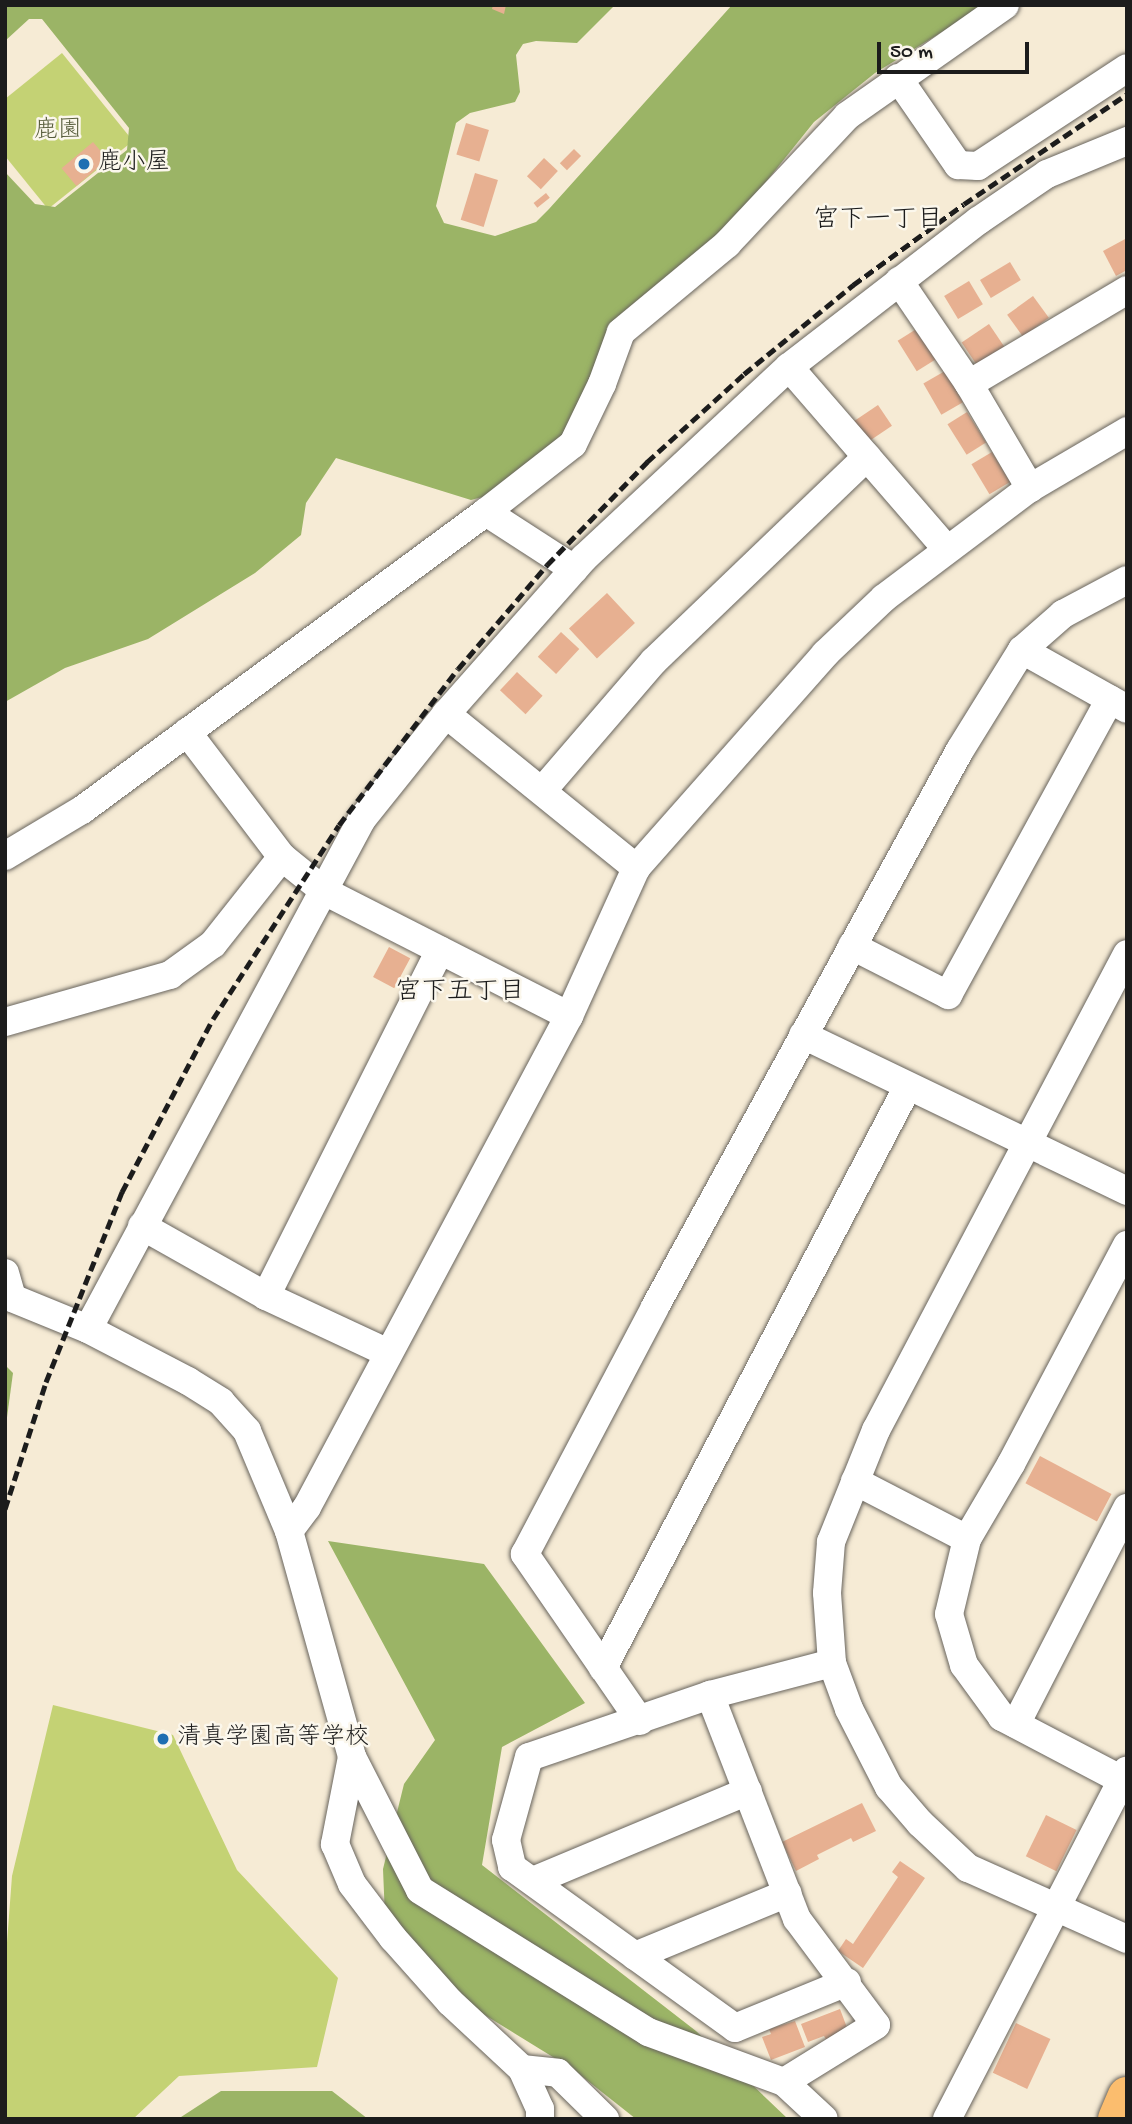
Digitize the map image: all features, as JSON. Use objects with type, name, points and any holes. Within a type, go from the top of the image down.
[{"type":"highway","points":[[1117,2119],[1127,2096]]},
{"type":"street","points":[[5,856],[82,810],[486,512],[573,444],[602,384],[621,332],[727,244],[847,116],[1005,5]]},
{"type":"street","points":[[898,78],[958,165],[978,166],[1127,68]]},
{"type":"street","points":[[88,1329],[362,818],[446,714],[574,569],[789,367],[900,281],[1047,174],[1127,141]]},
{"type":"street","points":[[900,281],[969,384],[1030,488]]},
{"type":"street","points":[[969,384],[1127,290]]},
{"type":"street","points":[[789,367],[946,548]]},
{"type":"street","points":[[289,1531],[307,1507],[569,1016],[636,868],[825,654],[884,598],[946,548],[1030,488],[1127,431]]},
{"type":"street","points":[[542,791],[654,661],[867,457]]},
{"type":"street","points":[[486,512],[574,569]]},
{"type":"street","points":[[640,1721],[525,1554],[803,1035],[960,750],[1022,650],[1063,614],[1127,580]]},
{"type":"street","points":[[852,946],[948,995],[1118,704],[1022,650]]},
{"type":"street","points":[[446,714],[636,868]]},
{"type":"street","points":[[187,732],[282,857],[324,891],[569,1016]]},
{"type":"street","points":[[5,1022],[170,975],[213,944],[282,857]]},
{"type":"street","points":[[266,1296],[440,950]]},
{"type":"street","points":[[1127,954],[876,1430],[831,1542],[827,1593],[832,1662],[849,1709],[889,1787],[920,1823],[968,1868],[1059,1906],[1127,1939]]},
{"type":"street","points":[[803,1035],[1127,1191]]},
{"type":"street","points":[[603,1668],[908,1086]]},
{"type":"street","points":[[142,1226],[266,1296],[388,1353]]},
{"type":"street","points":[[947,2119],[1125,1775],[1002,1717],[964,1665],[949,1614],[967,1539],[1011,1464],[1127,1245]]},
{"type":"street","points":[[5,1273],[12,1298],[88,1329],[188,1381],[221,1402],[247,1431],[289,1531],[352,1757],[420,1890],[648,2032],[784,2082],[824,2119]]},
{"type":"street","points":[[855,1481],[967,1539]]},
{"type":"street","points":[[1016,1724],[1127,1508]]},
{"type":"street","points":[[832,1662],[710,1695],[529,1757],[506,1840],[512,1867],[735,2028],[847,1982]]},
{"type":"street","points":[[710,1695],[797,1919],[847,1982],[876,2025],[784,2082]]},
{"type":"street","points":[[352,1757],[335,1844],[356,1893],[450,2002],[522,2069],[540,2109],[540,2119]]},
{"type":"street","points":[[533,1881],[747,1791]]},
{"type":"street","points":[[635,1956],[788,1893]]},
{"type":"street","points":[[522,2069],[558,2073],[605,2119]]},
{"type":"green space","points":[[5,5],[615,5],[577,43],[536,41],[523,44],[516,55],[520,92],[515,102],[470,113],[456,123],[436,206],[444,223],[495,236],[536,222],[732,5],[986,5],[875,73],[814,122],[736,219],[612,331],[564,439],[486,496],[471,500],[336,458],[306,503],[301,535],[255,573],[148,639],[65,668],[5,702],[5,172],[35,204],[55,207],[127,150],[129,128],[42,19],[29,19],[5,41]]},
{"type":"green space","name":"鹿園","points":[[62,53],[133,141],[48,209],[5,156],[5,99]]},
{"type":"green space","points":[[5,1365],[13,1373],[5,1432]]},
{"type":"green space","points":[[328,1541],[484,1564],[585,1703],[502,1747],[482,1865],[696,2031],[788,2119],[636,2119],[574,2070],[397,1961],[386,1941],[383,1869],[404,1784],[435,1740]]},
{"type":"green space","points":[[53,1705],[173,1735],[237,1870],[338,1978],[317,2067],[179,2076],[133,2119],[5,2119],[5,1969],[12,1876]]},
{"type":"green space","points":[[221,2091],[332,2091],[368,2119],[178,2119]]},
{"type":"building","points":[[493,5],[506,5],[504,14],[492,9]]},
{"type":"building","points":[[466,123],[489,130],[479,162],[456,155]]},
{"type":"building","name":"鹿小屋","points":[[93,142],[108,160],[76,186],[62,168]]},
{"type":"building","points":[[574,149],[581,156],[567,170],[560,163]]},
{"type":"building","points":[[544,158],[558,171],[541,189],[527,176]]},
{"type":"building","points":[[475,173],[498,180],[484,227],[461,220]]},
{"type":"building","points":[[546,193],[550,198],[537,208],[534,203]]},
{"type":"building","points":[[1127,238],[1127,270],[1116,276],[1103,251]]},
{"type":"building","points":[[1010,262],[1021,280],[991,298],[980,280]]},
{"type":"building","points":[[969,281],[983,304],[958,319],[944,296]]},
{"type":"building","points":[[1033,296],[1049,318],[1023,337],[1007,315]]},
{"type":"building","points":[[989,324],[1005,348],[978,366],[962,342]]},
{"type":"building","points":[[918,328],[937,359],[917,371],[898,341]]},
{"type":"building","points":[[945,371],[963,402],[941,415],[923,384]]},
{"type":"building","points":[[878,405],[892,426],[867,443],[853,422]]},
{"type":"building","points":[[967,412],[986,443],[967,455],[947,424]]},
{"type":"building","points":[[992,452],[1010,482],[989,494],[971,464]]},
{"type":"building","points":[[607,593],[635,623],[597,658],[569,628]]},
{"type":"building","points":[[561,632],[579,649],[556,674],[538,657]]},
{"type":"building","points":[[517,672],[543,696],[526,714],[500,690]]},
{"type":"building","points":[[389,947],[410,958],[394,988],[373,977]]},
{"type":"building","points":[[1040,1456],[1112,1494],[1097,1521],[1025,1483]]},
{"type":"building","points":[[862,1803],[876,1831],[853,1842],[851,1838],[817,1855],[819,1859],[796,1871],[782,1842]]},
{"type":"building","points":[[1046,1815],[1077,1830],[1056,1871],[1026,1856]]},
{"type":"building","points":[[900,1861],[925,1878],[863,1968],[838,1951],[846,1939],[853,1944],[898,1877],[892,1872]]},
{"type":"building","points":[[840,2009],[849,2033],[827,2041],[824,2036],[808,2042],[801,2024]]},
{"type":"building","points":[[795,2021],[805,2047],[771,2060],[762,2037],[771,2034],[769,2029]]},
{"type":"building","points":[[1016,2023],[1050,2039],[1027,2089],[993,2073]]},
{"type":"railway","points":[[5,1509],[46,1382],[122,1192],[213,1019],[339,825],[458,669],[547,565],[647,462],[744,374],[853,285],[964,204],[1127,94]]},
{"type":"place","name":"鹿小屋","points":[[84,164]]},
{"type":"place","name":"清真学園高等学校","points":[[163,1739]]},
{"type":"district","name":"宮下一丁目","points":[[878,222]]},
{"type":"district","name":"宮下五丁目","points":[[460,994]]}]
